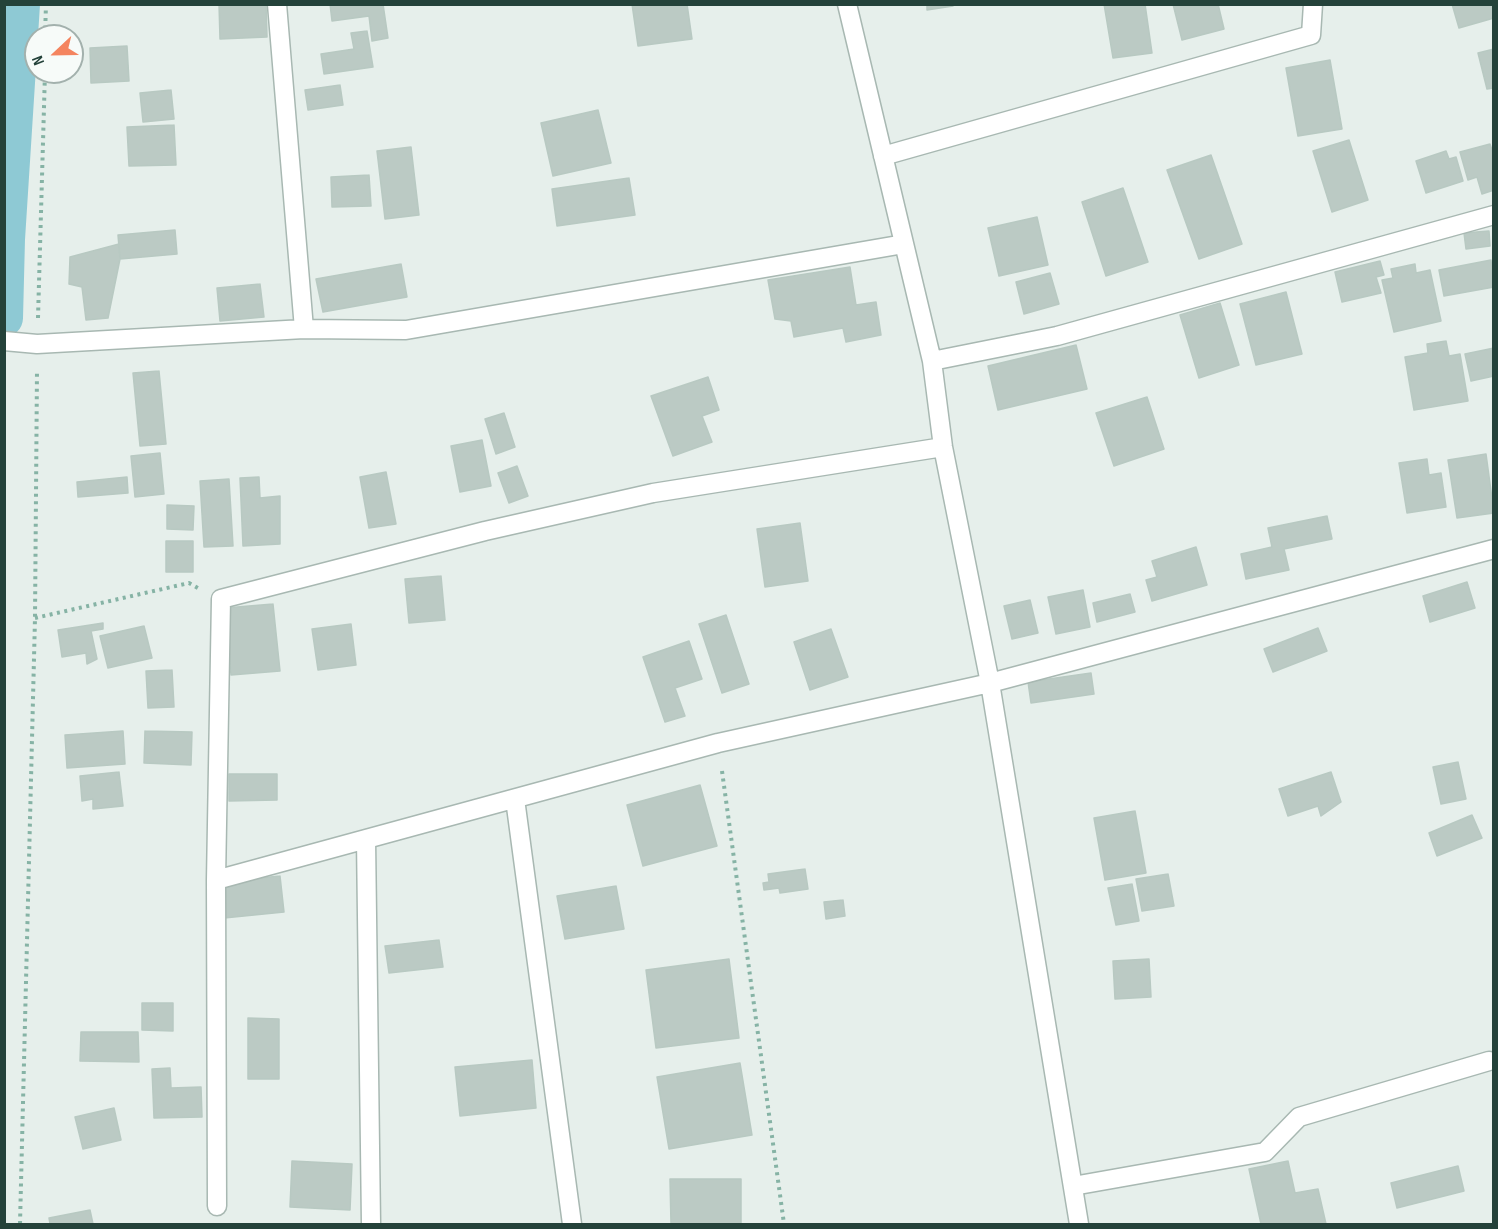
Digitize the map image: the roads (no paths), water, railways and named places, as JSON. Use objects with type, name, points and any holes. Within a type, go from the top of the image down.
[{"type":"street","points":[[277,4],[304,328]]},
{"type":"street","points":[[847,4],[932,361],[943,447],[990,683],[1079,1224]]},
{"type":"street","points":[[883,156],[1311,34],[1313,4]]},
{"type":"street","points":[[932,361],[1057,336],[1494,215]]},
{"type":"street","points":[[4,341],[37,344],[304,328],[406,330],[904,244]]},
{"type":"street","points":[[217,1206],[216,880],[221,599],[485,531],[653,493],[943,447]]},
{"type":"street","points":[[216,880],[718,743],[990,683],[1494,549]]},
{"type":"street","points":[[515,799],[572,1224]]},
{"type":"street","points":[[366,839],[370,1224]]},
{"type":"street","points":[[1073,1186],[1265,1152],[1299,1117],[1490,1061]]},
{"type":"waterway","points":[[4,318],[6,239],[21,4]]}]
